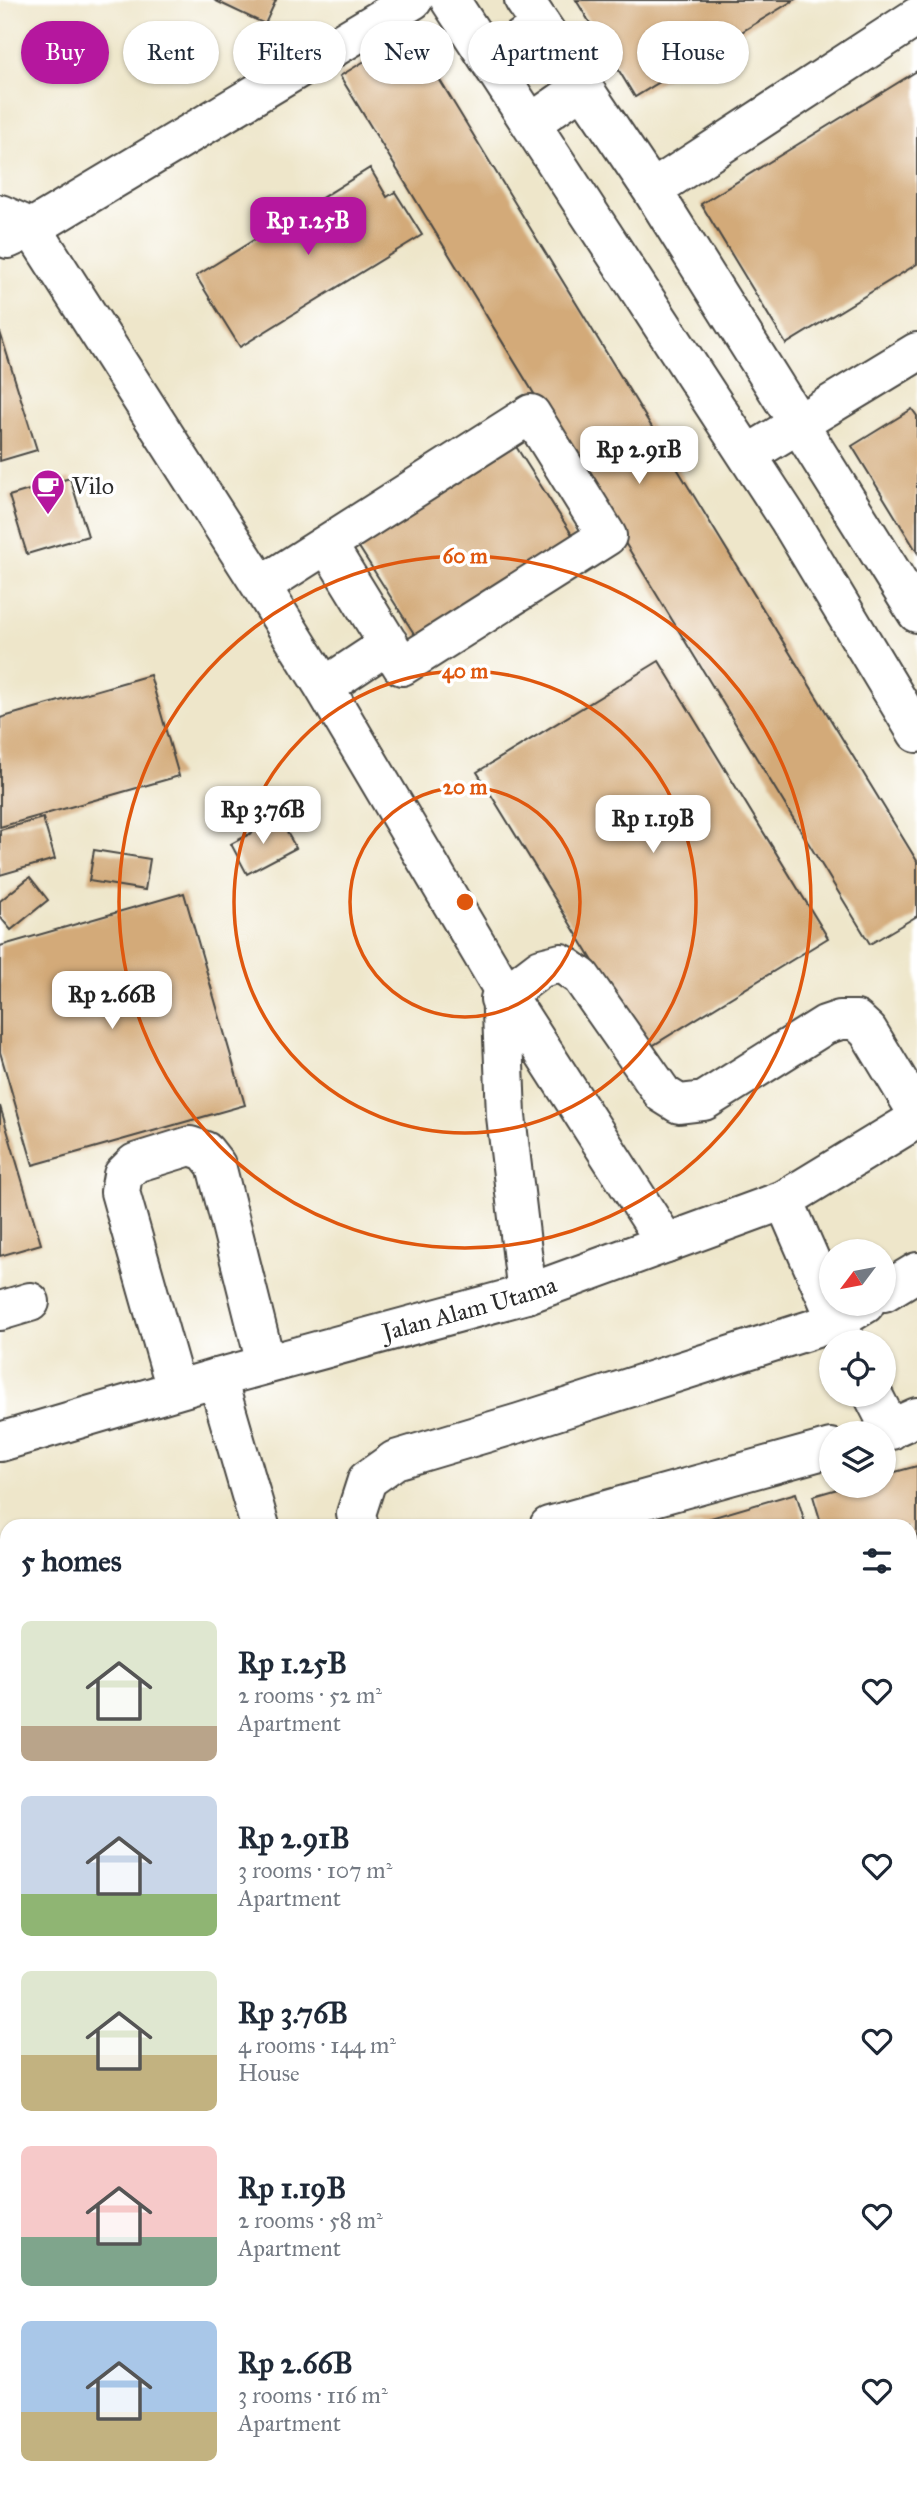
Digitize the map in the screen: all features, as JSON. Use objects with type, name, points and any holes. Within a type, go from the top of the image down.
[{"type":"main road","points":[[413,0],[11,228],[261,586],[324,687],[502,993],[666,1243]]},
{"type":"main road","points":[[450,0],[468,27]]},
{"type":"main road","points":[[533,13],[652,190],[917,613]]},
{"type":"main road","points":[[652,190],[917,17]]},
{"type":"main road","points":[[506,84],[789,518],[917,733]]},
{"type":"main road","points":[[531,123],[583,87]]},
{"type":"main road","points":[[747,454],[800,425],[917,352]]},
{"type":"main road","points":[[261,586],[531,414],[607,536],[402,666],[327,544]]},
{"type":"main road","points":[[324,687],[389,644]]},
{"type":"main road","points":[[502,993],[541,968],[561,963],[581,977],[663,1094],[679,1104],[704,1101],[825,1026],[841,1020],[856,1020],[869,1031],[917,1112]]},
{"type":"main road","points":[[502,993],[506,1116],[527,1294]]},
{"type":"main road","name":"Jalan Alam Utama","points":[[0,1442],[266,1364],[527,1294],[784,1200],[917,1119]]},
{"type":"main road","points":[[176,1390],[120,1192],[123,1175],[135,1163],[190,1146],[205,1152],[216,1165],[266,1364]]},
{"type":"main road","points":[[357,1519],[356,1514],[367,1480],[395,1460],[849,1323],[784,1200]]},
{"type":"main road","points":[[896,1285],[917,1272]]},
{"type":"main road","points":[[217,1378],[258,1519]]},
{"type":"main road","points":[[574,1519],[819,1451]]},
{"type":"building","points":[[214,0],[276,0],[266,21],[259,21]]},
{"type":"building","points":[[576,0],[794,0],[749,27],[749,21],[637,21],[637,84],[656,84],[635,97],[623,77],[623,21],[589,21]]},
{"type":"building","points":[[360,64],[360,84],[442,84],[917,861],[917,916],[870,944],[345,84],[346,72]]},
{"type":"building","points":[[917,71],[917,264],[786,344],[701,204]]},
{"type":"building","points":[[370,168],[387,197],[395,192],[422,235],[240,347],[196,276]]},
{"type":"building","points":[[0,332],[37,450],[0,461]]},
{"type":"building","points":[[912,409],[917,416],[917,552],[852,446]]},
{"type":"building","points":[[508,434],[578,544],[420,643],[350,533]]},
{"type":"building","name":"Vilo","points":[[70,478],[88,536],[27,554],[9,496]]},
{"type":"building","points":[[659,661],[828,938],[647,1049],[477,772]]},
{"type":"building","points":[[150,675],[179,776],[0,827],[0,718]]},
{"type":"building","points":[[43,818],[55,859],[0,875],[0,830]]},
{"type":"building","points":[[279,818],[296,848],[247,874],[231,844]]},
{"type":"building","points":[[94,850],[150,859],[145,890],[89,881]]},
{"type":"building","points":[[30,877],[48,900],[11,930],[0,917],[0,901]]},
{"type":"building","points":[[184,893],[245,1105],[33,1165],[0,1052],[0,946]]},
{"type":"building","points":[[0,1106],[41,1244],[0,1256]]},
{"type":"building","points":[[917,1466],[917,1519],[820,1519],[813,1496],[896,1498],[896,1472]]},
{"type":"building","points":[[796,1493],[804,1519],[707,1519]]},
{"type":"place","name":"Vilo","points":[[48,516]]}]
